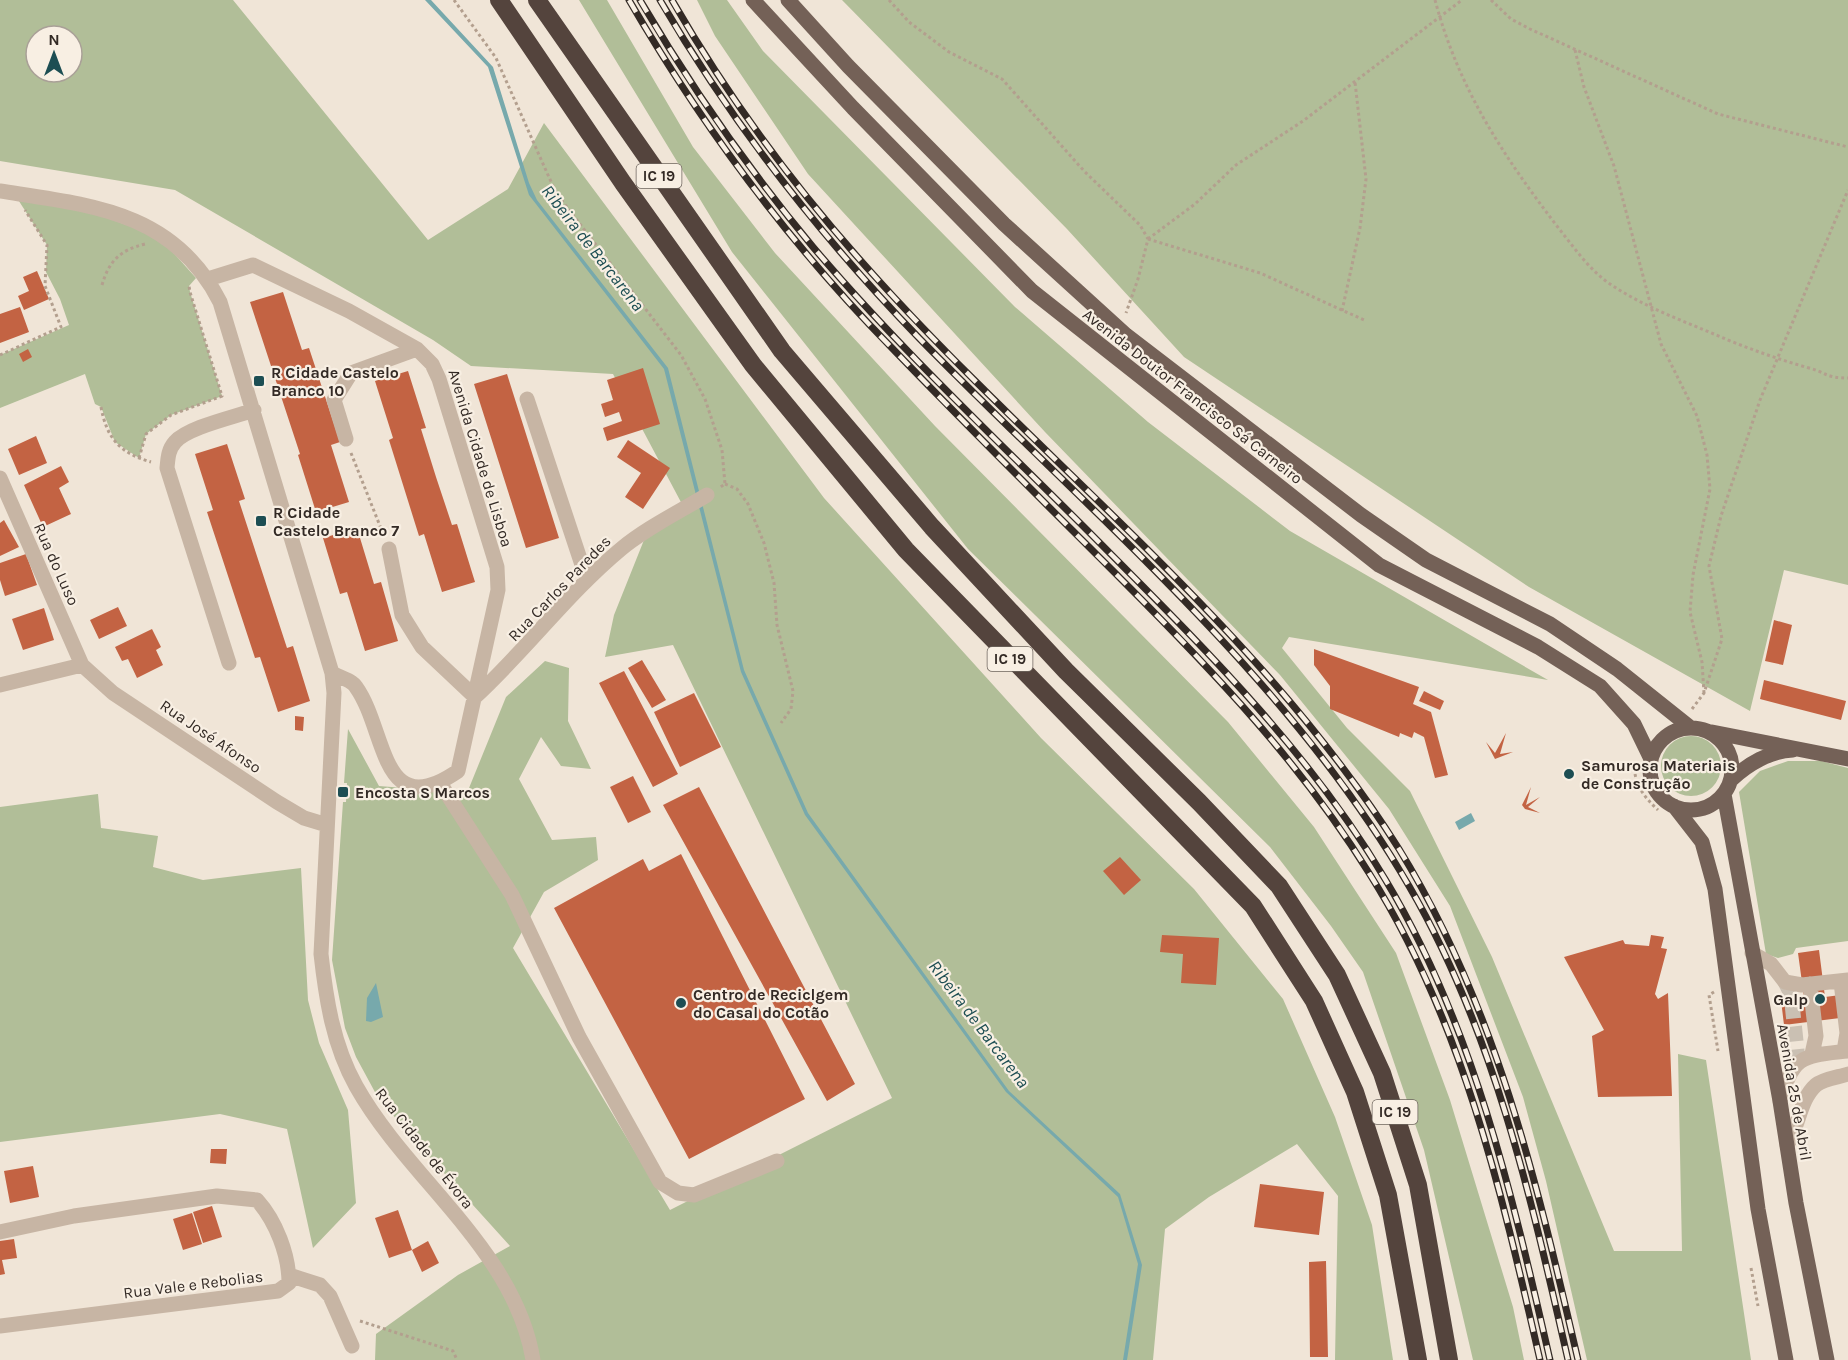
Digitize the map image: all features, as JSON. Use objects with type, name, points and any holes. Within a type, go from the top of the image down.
[{"type":"highway","name":"IC 19","points":[[499,0],[622,183],[753,365],[906,550],[1039,689],[1177,824],[1253,906],[1314,1001],[1355,1092],[1388,1195],[1418,1360]]},
{"type":"highway","name":"IC 19","points":[[537,0],[782,351],[932,527],[1066,671],[1199,802],[1279,886],[1337,975],[1382,1073],[1418,1185],[1449,1360]]},
{"type":"main road","name":"Avenida Doutor Francisco Sá Carneiro","points":[[753,0],[853,108],[1032,291],[1379,565],[1538,646],[1600,686],[1635,724],[1651,759]]},
{"type":"main road","name":"Avenida Doutor Francisco Sá Carneiro","points":[[788,0],[856,74],[1004,224],[1116,326],[1361,515],[1426,560],[1550,624],[1617,669],[1685,723]]},
{"type":"main road","points":[[1786,1360],[1758,1209],[1715,889],[1702,842],[1669,811],[1654,787],[1650,774],[1651,759],[1656,747],[1685,723],[1709,732],[1848,759]]},
{"type":"main road","points":[[1709,732],[1721,740],[1729,751],[1732,778]]},
{"type":"main road","points":[[1669,811],[1701,809],[1714,804],[1724,795],[1732,778],[1744,768],[1762,758],[1785,750],[1809,750]]},
{"type":"main road","name":"Avenida 25 de Abril","points":[[1724,795],[1827,1360]]},
{"type":"street","points":[[0,191],[81,204],[155,229],[177,245],[208,279]]},
{"type":"street","name":"Avenida Cidade de Lisboa","points":[[208,279],[253,265],[349,311],[417,349],[432,364],[439,379],[496,567],[498,590],[458,771],[443,789]]},
{"type":"street","name":"Rua Cidade de Évora","points":[[208,279],[219,302],[254,410],[332,673],[334,693],[321,954],[326,996],[339,1051],[373,1112],[483,1251],[502,1281],[524,1325],[533,1360]]},
{"type":"street","points":[[346,439],[334,400],[342,384],[351,373],[417,349]]},
{"type":"street","points":[[527,399],[587,580]]},
{"type":"street","points":[[229,663],[167,468],[168,453],[176,440],[254,410]]},
{"type":"street","name":"Rua do Luso","points":[[0,478],[82,664]]},
{"type":"street","name":"Rua Carlos Paredes","points":[[475,697],[512,663],[587,580],[622,548],[707,495]]},
{"type":"street","points":[[389,549],[402,615],[422,647],[475,697]]},
{"type":"street","points":[[0,685],[82,664]]},
{"type":"street","name":"Rua José Afonso","points":[[82,664],[113,693],[277,802],[304,818],[327,825]]},
{"type":"street","points":[[332,673],[355,684],[374,720],[387,767],[396,778],[420,787],[443,789],[482,845],[512,895],[579,1037],[660,1182],[678,1193],[694,1195],[777,1161]]},
{"type":"street","points":[[1752,953],[1771,964],[1785,982],[1810,984],[1845,981],[1846,1051],[1812,1054],[1798,1060],[1785,1081],[1780,1101]]},
{"type":"street","points":[[1810,984],[1816,1036],[1812,1054]]},
{"type":"street","points":[[1787,1145],[1797,1130],[1803,1103],[1817,1084],[1848,1074]]},
{"type":"street","points":[[0,1232],[74,1216],[217,1196],[257,1200],[267,1211],[289,1265],[289,1275],[320,1285],[330,1296],[352,1346]]},
{"type":"street","name":"Rua Vale e Rebolias","points":[[0,1326],[278,1291],[289,1283],[289,1275]]},
{"type":"path","points":[[454,0],[496,58],[556,193],[681,355],[705,399],[722,450],[724,484]]},
{"type":"path","points":[[889,0],[909,22],[949,52],[1002,80],[1085,172],[1140,225],[1148,239],[1260,273],[1364,320]]},
{"type":"path","points":[[1435,0],[1466,90],[1539,204],[1587,263],[1612,285],[1696,328],[1778,360],[1810,368],[1830,378],[1848,378]]},
{"type":"path","points":[[1116,326],[1127,312],[1148,239],[1195,204],[1236,165],[1355,82],[1462,0]]},
{"type":"path","points":[[1491,0],[1511,19],[1718,114],[1848,147]]},
{"type":"path","points":[[1575,50],[1584,87],[1614,166],[1661,344],[1697,416],[1707,454],[1710,489],[1693,575],[1690,612],[1702,662],[1704,693]]},
{"type":"path","points":[[1342,311],[1360,228],[1366,179],[1355,82]]},
{"type":"path","points":[[1685,723],[1704,693],[1722,639],[1709,566],[1721,516],[1760,400],[1848,190]]},
{"type":"path","points":[[0,355],[61,327],[45,286],[47,245],[23,207]]},
{"type":"path","points":[[102,285],[107,266],[134,247],[150,243]]},
{"type":"path","points":[[139,458],[146,435],[171,415],[222,396],[189,286],[208,279]]},
{"type":"path","points":[[101,407],[104,421],[115,442],[131,456],[167,468]]},
{"type":"path","points":[[346,439],[389,549]]},
{"type":"path","points":[[707,495],[724,484]]},
{"type":"path","points":[[724,484],[737,489],[748,504],[764,543],[774,583],[777,625],[793,691],[791,709],[781,723]]},
{"type":"path","points":[[1635,756],[1636,780],[1642,795],[1669,811]]},
{"type":"path","points":[[1719,1058],[1709,995],[1720,988]]},
{"type":"path","points":[[1750,1264],[1760,1317]]},
{"type":"path","points":[[338,1314],[453,1351],[457,1360]]},
{"type":"green space","points":[[0,0],[233,0],[428,240],[508,189],[544,123],[824,498],[1041,738],[1194,889],[1283,999],[1335,1117],[1372,1225],[1393,1360],[1335,1360],[1338,1196],[1297,1144],[1209,1197],[1165,1229],[1153,1360],[375,1360],[376,1334],[458,1275],[510,1246],[406,1131],[376,1094],[356,1057],[345,1028],[332,960],[343,802],[346,802],[347,783],[344,783],[348,729],[379,786],[467,793],[506,697],[545,661],[569,668],[568,721],[591,769],[561,766],[541,737],[519,779],[552,840],[596,837],[598,860],[544,892],[513,948],[670,1210],[892,1098],[673,645],[605,657],[614,615],[650,525],[683,506],[613,374],[471,366],[433,340],[175,190],[0,161]]},
{"type":"green space","points":[[579,0],[607,0],[693,147],[775,253],[935,426],[1228,722],[1314,827],[1396,953],[1450,1100],[1513,1307],[1524,1360],[1473,1360],[1424,1150],[1363,972],[1270,847],[968,549],[732,252]]},
{"type":"green space","points":[[697,0],[727,0],[763,51],[1015,307],[1148,422],[1290,531],[1548,680],[1289,637],[1282,648],[1347,728],[1410,791],[1492,957],[1614,1251],[1682,1251],[1678,1054],[1706,1060],[1751,1360],[1587,1360],[1546,1181],[1523,1097],[1450,906],[1389,809],[1280,675],[1045,432],[808,174],[715,36]]},
{"type":"green space","points":[[842,0],[1848,0],[1848,585],[1784,570],[1750,711],[1529,587],[1184,357],[1067,229]]},
{"type":"green space","points":[[17,198],[74,206],[149,233],[171,250],[196,278],[189,286],[190,292],[222,396],[171,415],[146,434],[139,458],[115,442],[101,407],[95,404],[85,374],[0,408],[0,355],[69,325],[60,299],[46,272],[47,245]]},
{"type":"green space","points":[[1691,736],[1708,741],[1716,749],[1721,766],[1716,783],[1708,791],[1691,796],[1674,791],[1666,783],[1661,766],[1666,749],[1674,741]]},
{"type":"green space","points":[[1788,761],[1821,761],[1848,768],[1848,941],[1796,948],[1793,954],[1778,958],[1766,954],[1739,792],[1760,771]]},
{"type":"green space","points":[[98,794],[101,828],[158,836],[153,867],[203,880],[301,868],[308,1000],[319,1043],[348,1110],[356,1203],[313,1248],[287,1129],[220,1114],[0,1142],[0,807]]},
{"type":"water","points":[[425,0],[431,0],[493,67],[529,183],[537,200],[668,368],[744,670],[808,813],[1009,1091],[1120,1194],[1142,1265],[1127,1360],[1123,1360],[1138,1264],[1118,1197],[1006,1092],[805,815],[741,672],[664,369],[529,195],[488,67]]},
{"type":"water","points":[[1471,813],[1475,821],[1459,830],[1455,822]]},
{"type":"water","points":[[376,983],[383,1017],[371,1022],[366,1021],[367,998]]},
{"type":"building","points":[[37,271],[49,299],[24,310],[18,296],[29,291],[23,277]]},
{"type":"building","points":[[283,292],[302,350],[309,348],[340,442],[331,445],[349,502],[316,512],[298,455],[300,454],[250,302]]},
{"type":"building","points":[[20,307],[29,332],[0,343],[0,314]]},
{"type":"building","points":[[28,349],[32,357],[23,362],[19,354]]},
{"type":"building","points":[[643,368],[660,424],[607,441],[603,428],[622,421],[619,412],[605,417],[601,404],[613,400],[607,380]]},
{"type":"building","points":[[408,371],[426,428],[421,429],[436,477],[452,525],[457,524],[475,582],[442,592],[424,534],[419,536],[389,440],[393,438],[375,381]]},
{"type":"building","points":[[507,374],[559,538],[526,548],[474,384]]},
{"type":"building","points":[[36,436],[47,463],[19,475],[8,449]]},
{"type":"building","points":[[628,440],[670,468],[643,509],[625,497],[641,473],[617,457]]},
{"type":"building","points":[[227,444],[245,499],[239,501],[287,648],[293,646],[310,701],[278,712],[260,657],[255,658],[207,512],[213,510],[195,454]]},
{"type":"building","points":[[61,466],[69,482],[59,488],[71,514],[43,527],[24,485]]},
{"type":"building","points":[[4,520],[19,547],[0,556],[0,523]]},
{"type":"building","points":[[357,528],[374,584],[381,582],[398,641],[365,651],[347,592],[340,594],[323,538]]},
{"type":"building","points":[[26,554],[37,585],[5,596],[0,580],[0,563]]},
{"type":"building","points":[[118,607],[127,626],[99,639],[90,620]]},
{"type":"building","points":[[44,608],[54,640],[23,650],[12,619]]},
{"type":"building","points":[[1774,620],[1792,625],[1783,665],[1765,661]]},
{"type":"building","points":[[152,629],[161,647],[156,650],[163,665],[137,678],[128,659],[122,661],[115,647]]},
{"type":"building","points":[[1314,649],[1419,687],[1413,704],[1431,712],[1448,775],[1435,778],[1424,737],[1414,732],[1412,738],[1400,733],[1399,737],[1330,709],[1330,686],[1314,665]]},
{"type":"building","points":[[642,660],[666,700],[652,708],[628,668]]},
{"type":"building","points":[[624,671],[678,774],[653,787],[599,683]]},
{"type":"building","points":[[1764,680],[1846,701],[1841,720],[1760,699]]},
{"type":"building","points":[[1424,691],[1444,701],[1440,710],[1419,701]]},
{"type":"building","points":[[694,693],[721,747],[680,767],[654,712]]},
{"type":"building","points":[[295,716],[304,717],[303,731],[295,730]]},
{"type":"building","points":[[1506,733],[1500,754],[1513,752],[1495,759],[1486,742],[1495,753]]},
{"type":"building","points":[[633,776],[651,812],[628,823],[610,787]]},
{"type":"building","points":[[699,787],[855,1084],[827,1101],[663,805]]},
{"type":"building","points":[[1531,787],[1526,805],[1540,797],[1528,807],[1540,813],[1525,809],[1522,805]]},
{"type":"building","name":"Centro de Reciclgem do Casal do Cotão","points":[[681,854],[805,1099],[689,1159],[554,908],[643,859],[649,871]]},
{"type":"building","points":[[1120,857],[1141,880],[1124,895],[1103,871]]},
{"type":"building","points":[[1162,935],[1219,938],[1216,985],[1181,983],[1183,954],[1160,952]]},
{"type":"building","points":[[1651,935],[1664,937],[1661,948],[1667,949],[1655,994],[1658,999],[1668,993],[1672,1096],[1598,1097],[1592,1036],[1604,1030],[1564,957],[1623,940],[1625,944],[1649,946]]},
{"type":"building","name":"Galp","points":[[1819,950],[1825,997],[1848,994],[1848,1017],[1784,1025],[1781,1000],[1804,997],[1798,953]]},
{"type":"building","points":[[211,1149],[227,1149],[226,1164],[210,1163]]},
{"type":"building","points":[[33,1166],[39,1197],[10,1203],[4,1171]]},
{"type":"building","points":[[1260,1184],[1324,1192],[1319,1235],[1254,1227]]},
{"type":"building","points":[[212,1206],[222,1237],[203,1243],[193,1212]]},
{"type":"building","points":[[398,1210],[412,1250],[389,1258],[375,1218]]},
{"type":"building","points":[[192,1213],[202,1244],[183,1250],[173,1219]]},
{"type":"building","points":[[14,1239],[17,1258],[2,1260],[5,1274],[0,1275],[0,1241]]},
{"type":"building","points":[[428,1241],[439,1263],[422,1272],[412,1250]]},
{"type":"building","points":[[1326,1261],[1328,1357],[1310,1357],[1309,1262]]},
{"type":"tunnel","points":[[1785,982],[1791,994],[1798,1060]]},
{"type":"railway","points":[[629,0],[686,93],[717,138],[817,267],[919,376],[1222,683],[1285,756],[1343,833],[1402,930],[1430,988],[1454,1048],[1494,1170],[1540,1360]]},
{"type":"railway","points":[[640,0],[722,127],[813,247],[913,356],[1208,653],[1284,739],[1354,830],[1416,935],[1443,993],[1466,1052],[1505,1174],[1550,1360]]},
{"type":"railway","points":[[660,0],[747,134],[779,177],[847,259],[919,338],[1182,598],[1305,736],[1360,809],[1409,886],[1439,942],[1487,1057],[1524,1177],[1568,1360]]},
{"type":"railway","points":[[672,0],[742,111],[822,216],[946,352],[1220,624],[1284,695],[1344,770],[1399,849],[1433,909],[1462,970],[1510,1097],[1529,1162],[1578,1360]]},
{"type":"place","name":"R Cidade Castelo Branco 10","points":[[259,381]]},
{"type":"place","name":"R Cidade Castelo Branco 7","points":[[261,521]]},
{"type":"place","name":"Samurosa Materiais de Construção","points":[[1569,774]]},
{"type":"place","name":"Encosta S Marcos","points":[[343,792]]},
{"type":"place","name":"Galp","points":[[1820,999]]},
{"type":"place","name":"Centro de Reciclgem do Casal do Cotão","points":[[681,1003]]},
{"type":"water label","name":"Ribeira de Barcarena","points":[[593,248]]},
{"type":"water label","name":"Ribeira de Barcarena","points":[[979,1024]]}]
